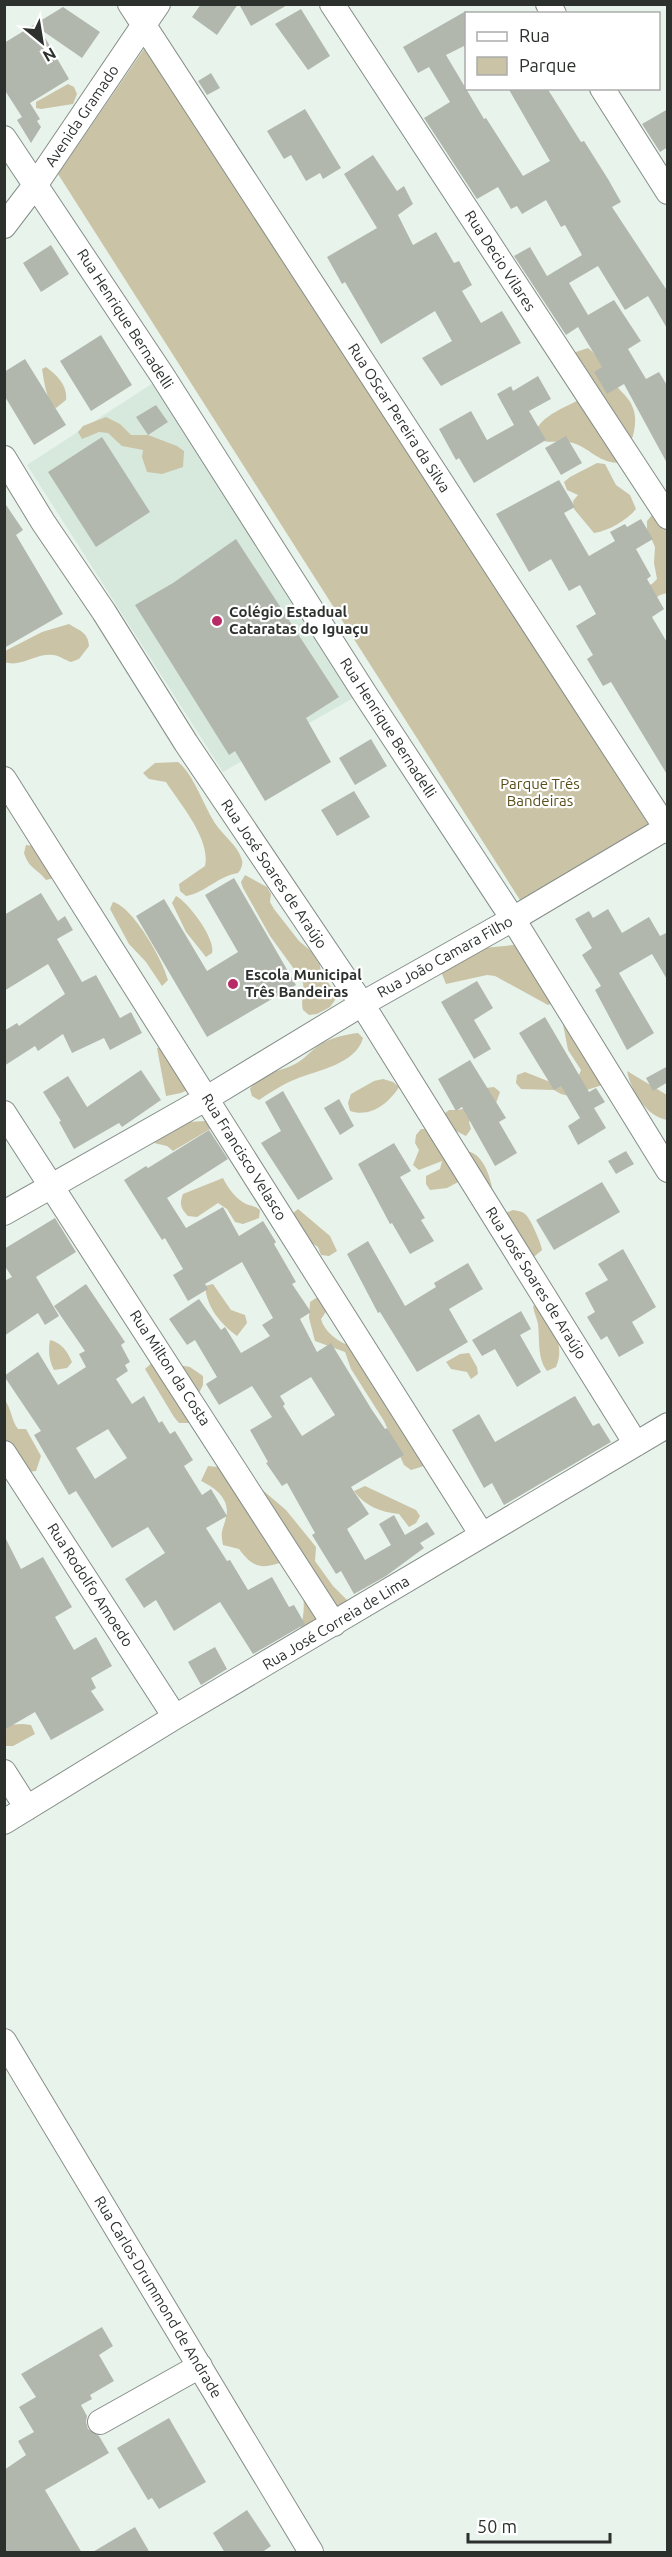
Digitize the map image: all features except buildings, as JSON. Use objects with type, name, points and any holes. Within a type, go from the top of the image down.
[{"type":"street","name":"Rua OScar Pereira da Silva","points":[[130,4],[667,829]]},
{"type":"street","name":"Avenida Gramado","points":[[4,226],[36,184],[158,4]]},
{"type":"street","name":"Rua Decio Vilares","points":[[333,4],[668,517]]},
{"type":"street","points":[[603,90],[668,192]]},
{"type":"street","name":"Rua Henrique Bernadelli","points":[[4,138],[168,385],[365,694],[513,919],[668,1170]]},
{"type":"street","name":"Rua José Soares de Araújo","points":[[4,458],[186,743],[362,1004],[636,1444]]},
{"type":"street","name":"Rua Francisco Velasco","points":[[4,778],[482,1535]]},
{"type":"street","name":"Rua João Camara Filho","points":[[4,1213],[207,1098],[362,1004],[667,829]]},
{"type":"street","name":"Rua Milton da Costa","points":[[4,1113],[334,1624]]},
{"type":"street","name":"Rua José Correia de Lima","points":[[4,1822],[175,1717],[668,1425]]},
{"type":"street","name":"Rua Rodolfo Amoedo","points":[[4,1453],[175,1717]]},
{"type":"street","points":[[4,1772],[27,1808]]},
{"type":"street","name":"Rua Carlos Drummond de Andrade","points":[[4,2041],[311,2553]]},
{"type":"street","points":[[100,2422],[200,2366]]},
{"type":"shaded area","points":[[153,383],[355,697],[223,772],[27,465]]},
{"type":"green space","name":"Parque Três Bandeiras","points":[[146,46],[649,825],[520,900],[58,174]]},
{"type":"green space","points":[[68,84],[74,87],[77,94],[73,104],[36,108],[36,102]]},
{"type":"green space","points":[[588,348],[599,359],[635,414],[634,430],[623,462],[604,460],[570,442],[545,441],[535,438],[536,431],[545,419],[580,399],[570,354]]},
{"type":"green space","points":[[46,367],[58,377],[65,390],[66,400],[56,408],[46,390],[42,369]]},
{"type":"green space","points":[[106,417],[120,424],[131,435],[148,435],[177,446],[184,451],[183,467],[162,474],[147,472],[142,457],[143,450],[122,446],[108,433],[99,432],[82,439],[78,432],[83,426]]},
{"type":"green space","points":[[597,463],[605,464],[616,485],[630,495],[636,509],[616,525],[594,533],[574,509],[573,501],[578,495],[567,490],[564,482]]},
{"type":"green space","points":[[652,515],[667,528],[667,593],[637,610],[644,587],[657,579],[654,563],[655,547],[647,529],[647,521]]},
{"type":"green space","points":[[69,624],[83,632],[88,641],[89,646],[79,659],[71,662],[57,656],[47,655],[16,663],[5,662],[5,651],[42,632]]},
{"type":"green space","points":[[178,762],[194,783],[212,819],[238,850],[242,862],[238,873],[224,877],[199,892],[186,896],[180,891],[179,884],[205,866],[206,856],[199,833],[166,782],[149,779],[143,773],[155,763]]},
{"type":"green space","points":[[26,845],[33,846],[54,878],[46,880],[31,865],[24,853]]},
{"type":"green space","points":[[245,875],[267,887],[274,909],[299,941],[311,951],[320,965],[321,973],[335,992],[335,1000],[330,1007],[317,1014],[309,1015],[303,1010],[302,980],[270,936],[243,888],[241,882]]},
{"type":"green space","points":[[176,896],[194,913],[206,930],[212,953],[206,957],[186,932],[172,903]]},
{"type":"green space","points":[[113,902],[129,913],[154,948],[168,980],[162,986],[146,962],[129,944],[110,909]]},
{"type":"green space","points":[[514,945],[555,1002],[548,1005],[495,976],[487,975],[446,984],[440,969],[483,948]]},
{"type":"green space","points":[[562,1019],[612,1087],[605,1092],[602,1085],[569,1096],[554,1090],[521,1089],[516,1083],[517,1075],[525,1072],[563,1087],[579,1075],[581,1070],[568,1050]]},
{"type":"green space","points":[[358,1033],[363,1038],[359,1047],[345,1060],[291,1081],[259,1100],[252,1096],[250,1089],[259,1079],[298,1062],[329,1040]]},
{"type":"green space","points":[[171,1046],[192,1088],[166,1096],[157,1048]]},
{"type":"green space","points":[[627,1071],[667,1095],[667,1120],[659,1118],[641,1102],[632,1087]]},
{"type":"green space","points":[[383,1079],[399,1087],[385,1103],[372,1111],[358,1113],[350,1111],[348,1103],[351,1094],[374,1081]]},
{"type":"green space","points":[[494,1087],[500,1092],[496,1103],[474,1115],[469,1122],[471,1129],[466,1136],[452,1129],[443,1115],[449,1110],[466,1108],[479,1098],[486,1088]]},
{"type":"green space","points":[[206,1121],[210,1129],[173,1151],[167,1146],[154,1143],[187,1122]]},
{"type":"green space","points":[[421,1129],[428,1129],[462,1151],[475,1154],[484,1164],[493,1192],[486,1196],[462,1180],[447,1188],[430,1190],[426,1184],[426,1176],[440,1169],[442,1161],[419,1170],[413,1165],[419,1150],[415,1143],[416,1135]]},
{"type":"green space","points":[[223,1178],[239,1200],[260,1210],[259,1218],[243,1224],[235,1222],[227,1209],[218,1203],[197,1217],[188,1216],[182,1209],[183,1194]]},
{"type":"green space","points":[[298,1209],[330,1236],[337,1251],[329,1256],[321,1255],[318,1247],[309,1241],[292,1214]]},
{"type":"green space","points":[[513,1210],[522,1212],[528,1217],[542,1250],[529,1261],[505,1213]]},
{"type":"green space","points":[[213,1284],[231,1310],[245,1315],[247,1323],[237,1336],[220,1320],[208,1301],[205,1286]]},
{"type":"green space","points":[[322,1294],[330,1306],[321,1319],[325,1328],[335,1338],[348,1345],[427,1465],[411,1470],[404,1465],[384,1421],[351,1369],[345,1352],[315,1341],[309,1318],[310,1302]]},
{"type":"green space","points":[[541,1304],[553,1327],[559,1351],[556,1367],[547,1371],[540,1354],[538,1324],[533,1306]]},
{"type":"green space","points":[[50,1340],[61,1345],[68,1354],[72,1362],[67,1368],[54,1370],[49,1355]]},
{"type":"green space","points":[[469,1353],[477,1367],[478,1374],[471,1379],[467,1372],[451,1369],[446,1362],[460,1354]]},
{"type":"green space","points":[[154,1361],[190,1367],[203,1376],[203,1385],[196,1399],[198,1423],[179,1423],[174,1417],[145,1369]]},
{"type":"green space","points":[[4,1399],[16,1426],[18,1429],[26,1429],[41,1456],[36,1471],[28,1472],[5,1453]]},
{"type":"green space","points":[[208,1466],[238,1469],[286,1510],[316,1547],[315,1561],[333,1586],[356,1609],[300,1630],[304,1603],[295,1560],[258,1565],[252,1563],[239,1549],[223,1545],[222,1533],[227,1511],[226,1505],[216,1490],[201,1481]]},
{"type":"green space","points":[[365,1486],[416,1510],[420,1516],[416,1523],[409,1527],[399,1514],[379,1510],[368,1504],[354,1491]]},
{"type":"green space","points":[[4,1725],[31,1725],[35,1734],[13,1746],[5,1746]]},
{"type":"place","name":"Colégio Estadual Cataratas do Iguaçu","points":[[217,621]]},
{"type":"place","name":"Escola Municipal Três Bandeiras","points":[[233,984]]}]
